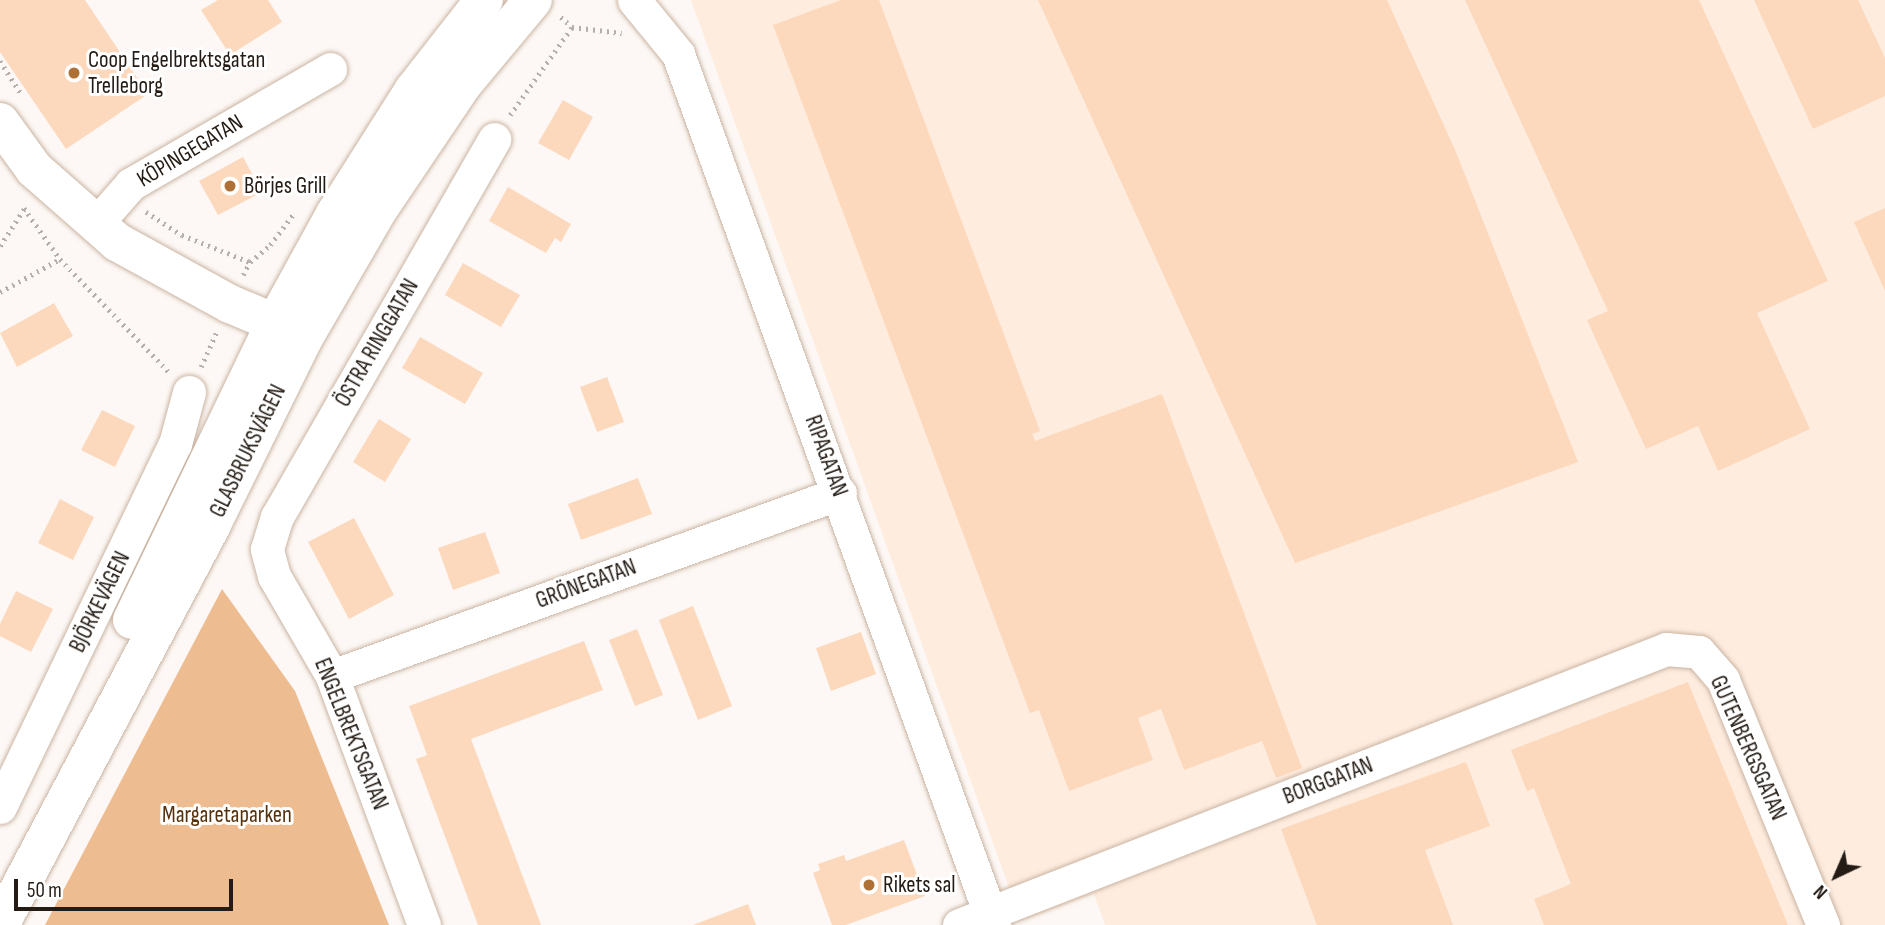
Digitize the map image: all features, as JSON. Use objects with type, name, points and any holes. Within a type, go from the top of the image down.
[{"type":"main road","name":"GLASBRUKSVÄGEN","points":[[0,925],[212,524],[335,214],[413,91],[484,0]]},
{"type":"main road","name":"GLASBRUKSVÄGEN","points":[[0,890],[290,329],[378,210],[463,83],[542,4]]},
{"type":"main road","points":[[0,122],[34,169],[96,224],[128,248],[230,304],[290,329]]},
{"type":"street","name":"RIPAGATAN","points":[[634,0],[678,54],[840,493],[992,919]]},
{"type":"street","name":"KÖPINGEGATAN","points":[[96,224],[131,184],[330,69]]},
{"type":"street","name":"ÖSTRA RINGGATAN","points":[[267,549],[277,517],[494,139]]},
{"type":"street","name":"BJÖRKEVÄGEN","points":[[0,807],[170,454],[189,392]]},
{"type":"street","name":"GRÖNEGATAN","points":[[332,676],[840,493]]},
{"type":"street","name":"ENGELBREKTSGATAN","points":[[267,549],[274,576],[332,676],[424,925]]},
{"type":"street","name":"BORGGATAN","points":[[959,925],[992,919],[1666,649],[1699,652]]},
{"type":"street","name":"GUTENBERGSGATAN","points":[[1699,652],[1723,680],[1824,925]]},
{"type":"path","points":[[542,4],[572,27],[634,38]]},
{"type":"path","points":[[494,139],[572,27]]},
{"type":"path","points":[[17,199],[60,259],[189,392]]},
{"type":"path","points":[[0,247],[24,209]]},
{"type":"path","points":[[0,292],[60,259]]},
{"type":"shaded area","points":[[691,0],[1885,0],[1885,925],[1105,925],[1094,894],[1021,921]]},
{"type":"green space","name":"Margaretaparken","points":[[222,589],[295,691],[389,925],[45,925]]},
{"type":"building","name":"Coop Engelbrektsgatan Trelleborg","points":[[0,0],[85,0],[148,94],[66,149],[0,52]]},
{"type":"building","points":[[218,0],[268,0],[282,22],[230,55],[201,10]]},
{"type":"building","points":[[841,0],[879,0],[1040,431],[1032,434],[1035,441],[1162,394],[1302,768],[1276,778],[1262,741],[1184,770],[1161,709],[1138,718],[1153,760],[1069,791],[1039,710],[1030,713],[773,25]]},
{"type":"building","points":[[1038,0],[1387,0],[1456,152],[1578,462],[1295,563]]},
{"type":"building","points":[[1465,0],[1699,0],[1828,281],[1757,313],[1810,429],[1718,471],[1698,426],[1646,449],[1587,320],[1608,311]]},
{"type":"building","points":[[1754,0],[1858,0],[1885,58],[1885,96],[1813,129]]},
{"type":"building","points":[[563,100],[593,117],[569,160],[538,143]]},
{"type":"building","name":"Börjes Grill","points":[[243,157],[262,192],[218,215],[199,181]]},
{"type":"building","points":[[508,187],[571,224],[561,242],[555,238],[546,253],[489,221]]},
{"type":"building","points":[[1885,208],[1885,291],[1854,222]]},
{"type":"building","points":[[463,263],[520,295],[501,327],[445,295]]},
{"type":"building","points":[[54,303],[73,336],[17,367],[0,333]]},
{"type":"building","points":[[420,337],[483,373],[465,404],[402,368]]},
{"type":"building","points":[[607,377],[624,422],[597,432],[580,387]]},
{"type":"building","points":[[102,410],[135,426],[115,467],[81,450]]},
{"type":"building","points":[[379,419],[411,439],[385,482],[353,462]]},
{"type":"building","points":[[638,478],[652,514],[581,540],[568,504]]},
{"type":"building","points":[[60,499],[94,517],[73,560],[38,543]]},
{"type":"building","points":[[354,518],[394,595],[349,619],[308,542]]},
{"type":"building","points":[[485,532],[500,573],[453,590],[438,548]]},
{"type":"building","points":[[16,591],[53,609],[31,652],[0,636],[0,624]]},
{"type":"building","points":[[693,606],[732,706],[698,720],[659,620]]},
{"type":"building","points":[[637,629],[663,695],[635,706],[609,640]]},
{"type":"building","points":[[861,632],[876,674],[831,691],[816,648]]},
{"type":"building","points":[[584,641],[603,690],[471,739],[541,925],[478,925],[416,759],[427,755],[409,706]]},
{"type":"building","points":[[1688,682],[1788,925],[1544,925],[1534,899],[1571,884],[1534,788],[1527,791],[1511,750]]},
{"type":"building","points":[[1466,762],[1490,826],[1425,850],[1453,925],[1317,925],[1281,829]]},
{"type":"building","name":"Rikets sal","points":[[904,840],[925,896],[846,925],[832,925],[813,873],[820,870],[818,864],[844,855],[846,861]]},
{"type":"building","points":[[748,904],[756,925],[693,925]]},
{"type":"place","name":"Coop Engelbrektsgatan Trelleborg","points":[[74,73]]},
{"type":"place","name":"Börjes Grill","points":[[230,186]]},
{"type":"place","name":"Rikets sal","points":[[869,885]]}]
